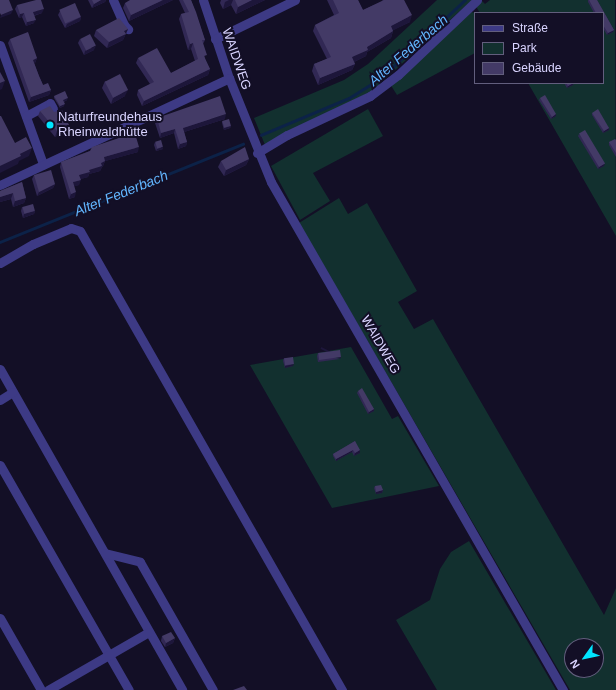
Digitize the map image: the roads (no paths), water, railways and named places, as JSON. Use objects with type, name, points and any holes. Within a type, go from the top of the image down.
[{"type":"street","points":[[112,0],[124,25],[128,29]]},
{"type":"street","name":"WAIDWEG","points":[[203,0],[215,39],[257,153],[271,182],[562,690]]},
{"type":"street","points":[[215,39],[295,0]]},
{"type":"street","points":[[257,153],[287,134],[370,96],[398,75],[477,0]]},
{"type":"street","points":[[0,45],[43,164]]},
{"type":"street","points":[[0,185],[229,78]]},
{"type":"street","points":[[26,116],[50,103],[55,112]]},
{"type":"street","points":[[0,263],[33,244],[70,228],[80,231],[342,690]]},
{"type":"street","points":[[0,369],[182,690]]},
{"type":"street","points":[[0,400],[13,392]]},
{"type":"street","points":[[0,465],[129,690]]},
{"type":"street","points":[[105,553],[140,562],[213,690]]},
{"type":"street","points":[[0,618],[41,690]]},
{"type":"street","points":[[48,690],[150,632]]},
{"type":"waterway","name":"Alter Federbach","points":[[261,135],[349,98],[382,77],[465,0]]},
{"type":"waterway","name":"Alter Federbach","points":[[0,242],[243,144]]},
{"type":"place","name":"Naturfreundehaus Rheinwaldhütte","points":[[50,125]]}]
